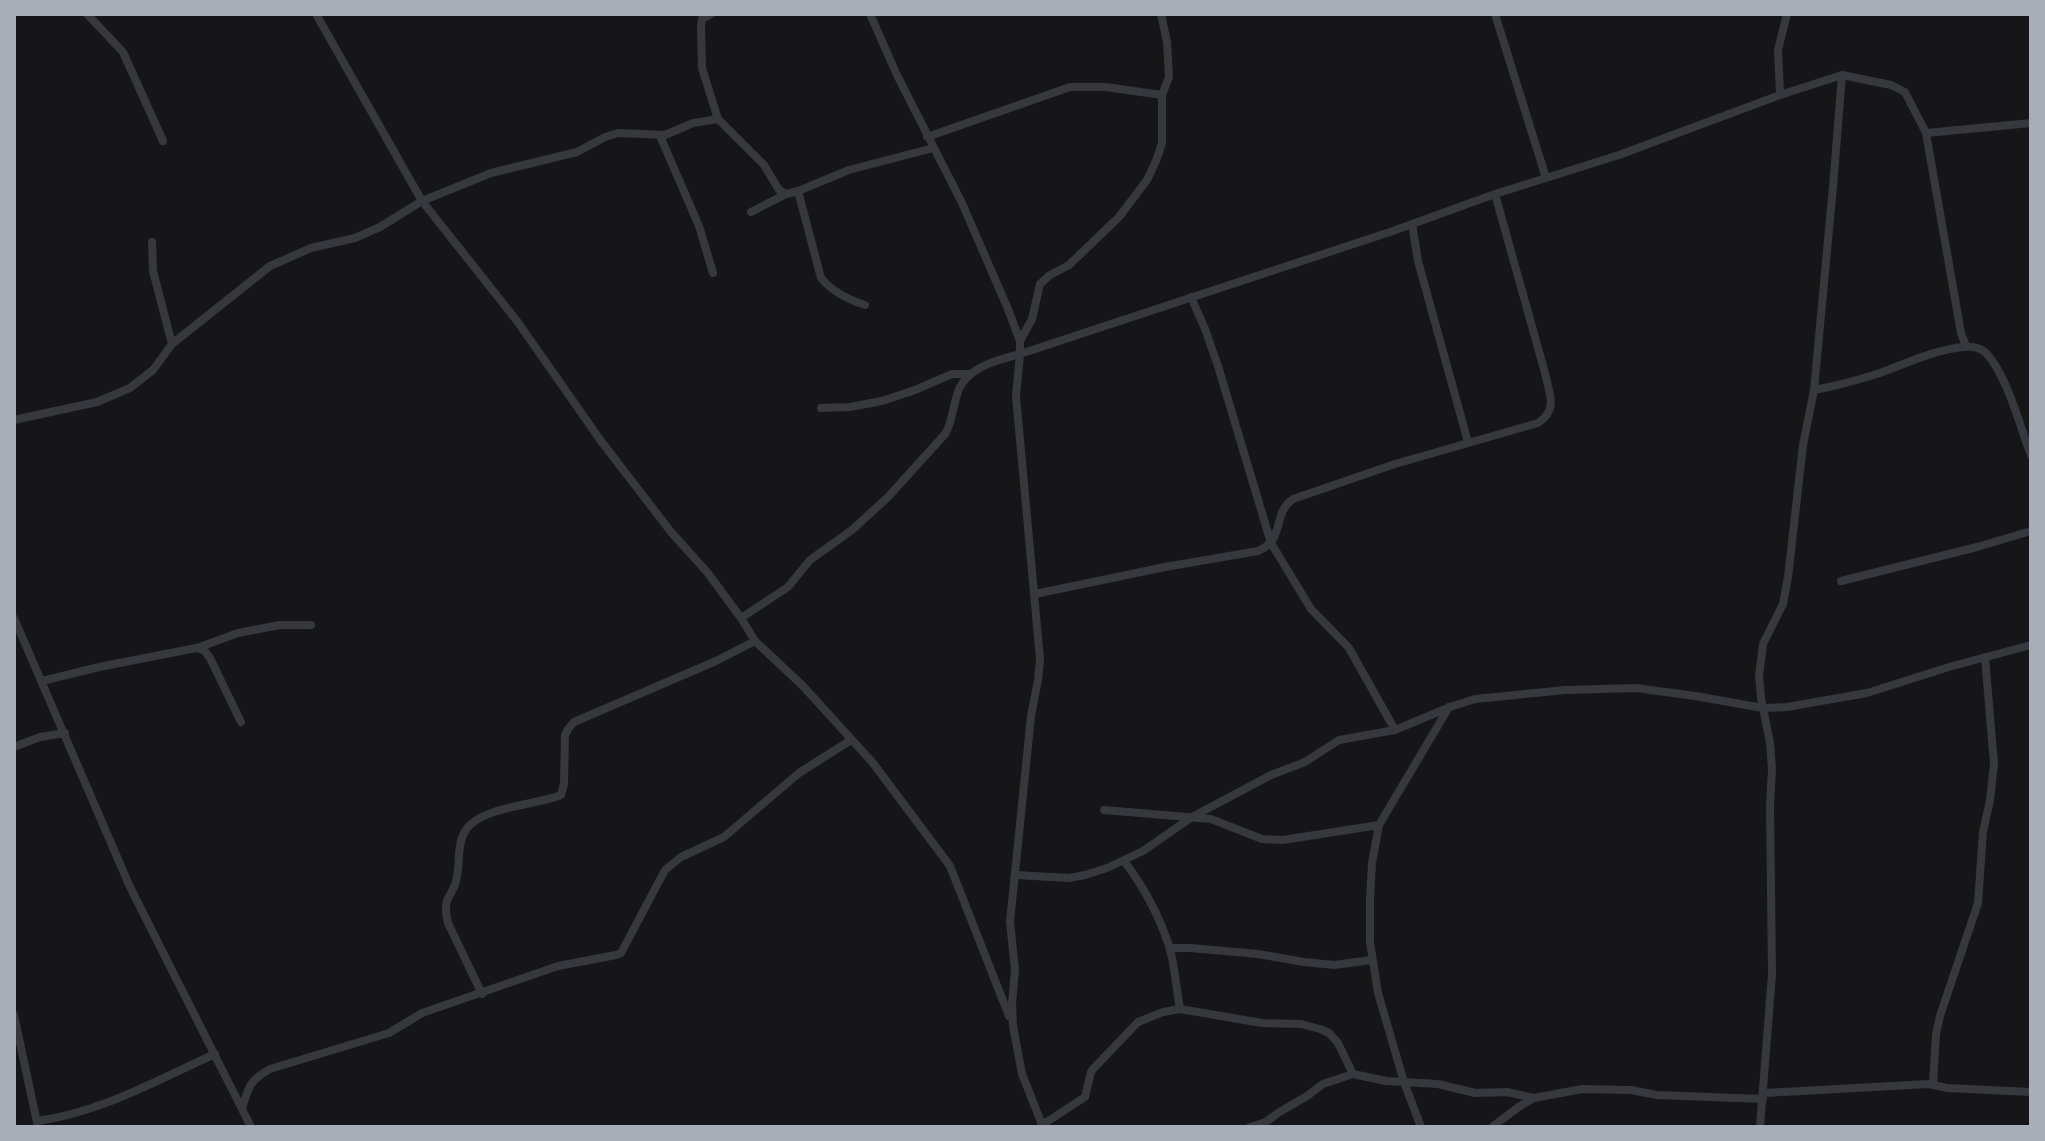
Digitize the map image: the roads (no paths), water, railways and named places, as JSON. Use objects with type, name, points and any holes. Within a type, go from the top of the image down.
[{"type":"street","points":[[87,14],[123,52],[163,141]]},
{"type":"street","points":[[316,14],[422,201],[517,321],[601,441],[671,532],[707,572],[755,641],[803,686],[873,763],[950,866],[1013,1026]]},
{"type":"street","points":[[870,14],[927,137],[962,203],[1020,341],[1016,396],[1039,669],[1031,716],[1010,922],[1015,970],[1012,1004],[1022,1074],[1042,1126],[1085,1097],[1091,1072],[1138,1022],[1180,1009],[1320,1029],[1338,1043],[1353,1074]]},
{"type":"street","points":[[1020,341],[1032,319],[1040,284],[1069,265],[1112,224],[1147,180],[1162,143],[1162,95],[1169,77],[1167,42],[1161,14]]},
{"type":"street","points":[[1495,14],[1546,178]]},
{"type":"street","points":[[1780,95],[1777,58],[1787,14]]},
{"type":"street","points":[[707,15],[702,19],[701,26],[702,68],[718,119],[764,165],[779,190],[786,194]]},
{"type":"street","points":[[741,618],[788,587],[810,560],[852,530],[902,481],[946,433],[957,393],[970,374],[982,367],[1619,155],[1842,75],[1891,85],[1905,92],[1926,133],[1961,333],[1966,346]]},
{"type":"street","points":[[1760,1127],[1772,974],[1772,769],[1759,676],[1761,654],[1768,633],[1783,604],[1803,445],[1814,390],[1842,75]]},
{"type":"street","points":[[927,137],[1070,87],[1087,85],[1162,95]]},
{"type":"street","points":[[14,420],[97,402],[130,388],[153,370],[172,344],[270,266],[311,248],[367,233],[422,201],[491,173],[577,152],[618,133],[660,136],[701,120],[718,119]]},
{"type":"street","points":[[1926,133],[2031,123]]},
{"type":"street","points":[[660,136],[699,226],[713,273]]},
{"type":"street","points":[[751,212],[786,194],[849,170],[933,148]]},
{"type":"street","points":[[798,191],[821,278],[831,288],[865,305]]},
{"type":"street","points":[[1035,594],[1258,551],[1271,543],[1283,508],[1293,499],[1395,464],[1538,423],[1548,415],[1551,410],[1545,373],[1495,194]]},
{"type":"street","points":[[1412,224],[1418,261],[1468,442]]},
{"type":"street","points":[[152,242],[153,271],[172,344]]},
{"type":"street","points":[[1191,297],[1218,366],[1271,543],[1302,598],[1317,618],[1349,648],[1395,730]]},
{"type":"street","points":[[1814,390],[1858,380],[1966,346],[1976,347],[1986,353],[1998,373],[2031,455]]},
{"type":"street","points":[[821,408],[882,401],[952,374],[970,374]]},
{"type":"street","points":[[1841,581],[2031,531]]},
{"type":"street","points":[[14,618],[130,887],[251,1127]]},
{"type":"street","points":[[42,681],[196,648],[266,627],[311,625]]},
{"type":"street","points":[[482,994],[448,923],[445,905],[456,881],[460,845],[471,823],[486,815],[561,795],[565,735],[574,722],[755,641]]},
{"type":"street","points":[[1016,875],[1069,878],[1098,872],[1143,851],[1192,817],[1271,775],[1305,762],[1339,740],[1395,730],[1475,699],[1636,688],[1763,708],[1808,704],[1891,686],[2031,645]]},
{"type":"street","points":[[196,648],[204,650],[210,658],[241,722]]},
{"type":"street","points":[[1933,1084],[1940,1016],[1978,903],[1984,826],[1994,776],[1985,657]]},
{"type":"street","points":[[1421,1127],[1380,1002],[1372,960],[1372,863],[1379,825],[1450,707]]},
{"type":"street","points":[[14,747],[40,737],[65,733]]},
{"type":"street","points":[[242,1109],[253,1079],[270,1069],[389,1033],[422,1013],[558,966],[621,953],[665,870],[681,857],[724,837],[799,773],[851,740]]},
{"type":"street","points":[[1104,810],[1220,822],[1262,839],[1283,840],[1379,825]]},
{"type":"street","points":[[1124,861],[1157,915],[1170,948],[1180,1009]]},
{"type":"street","points":[[1170,948],[1258,954],[1334,965],[1372,960]]},
{"type":"street","points":[[14,1015],[19,1063],[37,1124],[84,1112],[215,1054]]},
{"type":"street","points":[[1250,1127],[1266,1122],[1323,1084],[1353,1074],[1386,1081],[1438,1084],[1475,1093],[1507,1092],[1534,1098]]},
{"type":"street","points":[[1492,1127],[1534,1098],[1582,1089],[1631,1090],[1657,1095],[1764,1096],[1933,1084],[1947,1088],[2031,1092]]}]
